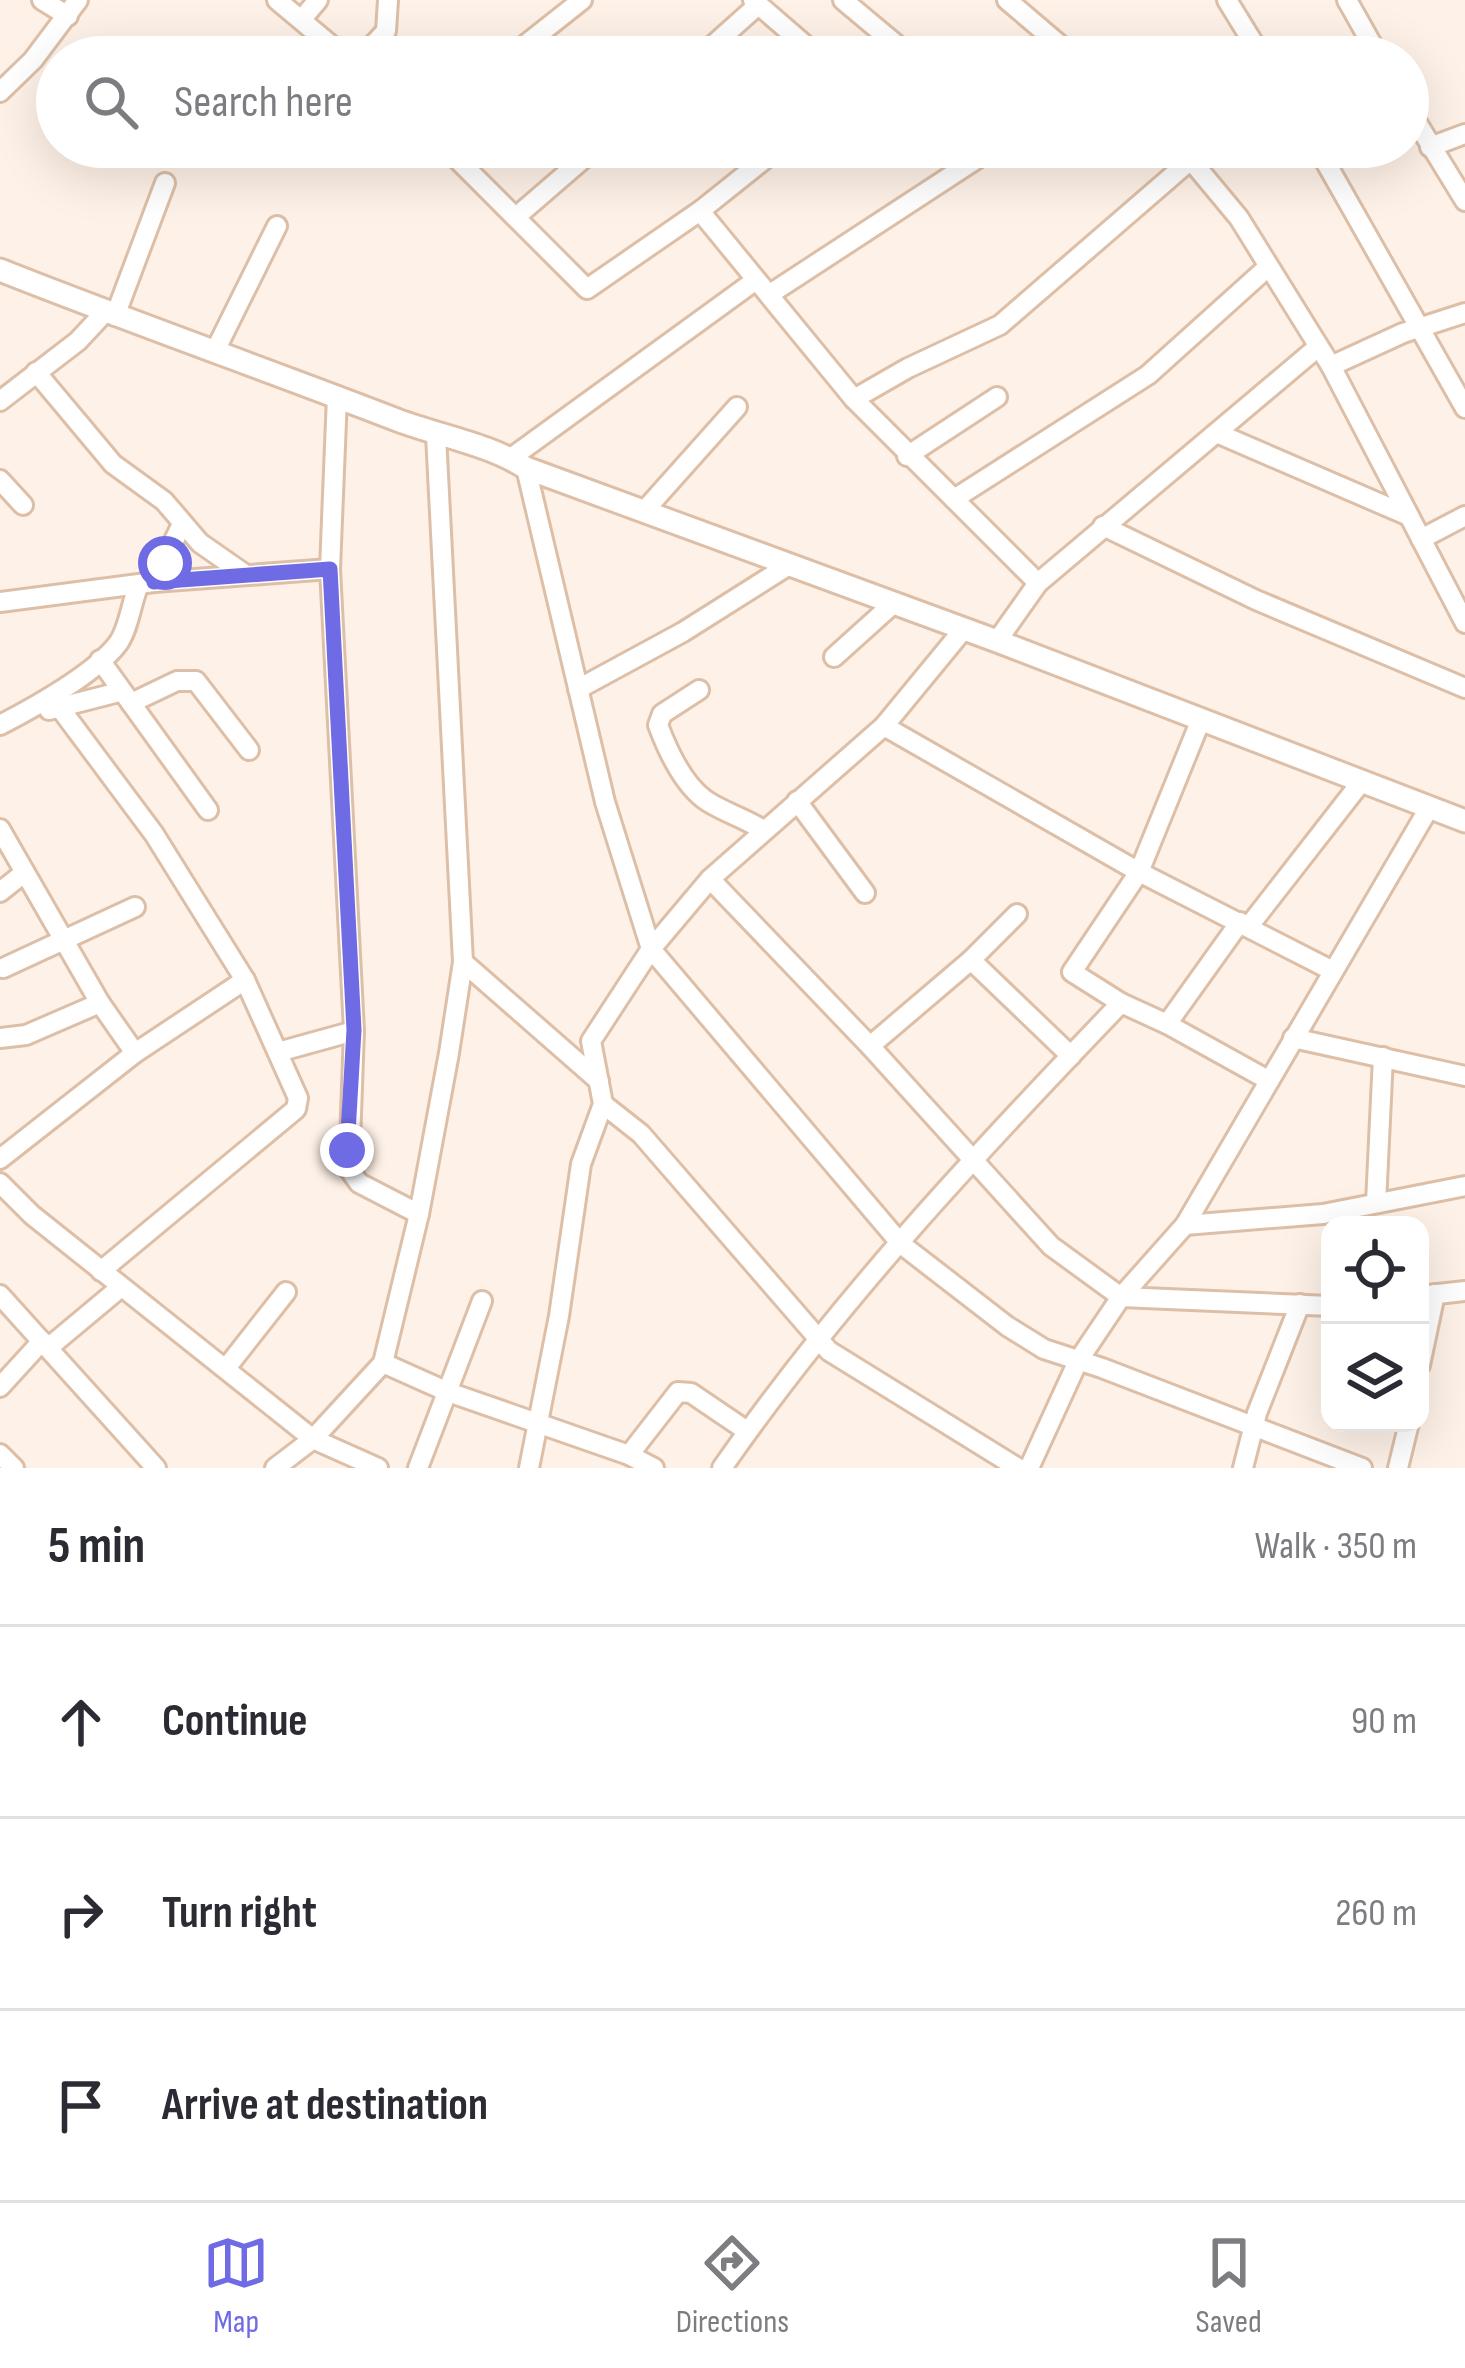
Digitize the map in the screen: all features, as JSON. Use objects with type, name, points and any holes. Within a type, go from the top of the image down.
[{"type":"street","points":[[42,0],[73,8],[49,36]]},
{"type":"street","points":[[277,0],[320,36]]},
{"type":"street","points":[[302,20],[318,0]]},
{"type":"street","points":[[381,36],[386,31],[388,0]]},
{"type":"street","points":[[537,36],[582,0]]},
{"type":"street","points":[[843,0],[885,36]]},
{"type":"street","points":[[1007,0],[1049,36]]},
{"type":"street","points":[[1227,0],[1249,36]]},
{"type":"street","points":[[1347,0],[1367,36]]},
{"type":"street","points":[[721,36],[755,2],[795,36]]},
{"type":"street","points":[[0,92],[36,51]]},
{"type":"street","points":[[1465,134],[1430,148],[1465,201]]},
{"type":"street","points":[[468,168],[587,289],[754,168]]},
{"type":"street","points":[[517,216],[573,168]]},
{"type":"street","points":[[518,464],[763,287],[960,168]]},
{"type":"street","points":[[854,399],[1000,326],[1170,168]]},
{"type":"street","points":[[1200,168],[1239,218],[1330,366],[1465,623]]},
{"type":"street","points":[[1329,168],[1465,408]]},
{"type":"street","points":[[0,401],[110,314],[165,183]]},
{"type":"street","points":[[700,211],[854,399],[1038,583]]},
{"type":"street","points":[[214,351],[278,226]]},
{"type":"street","points":[[954,499],[1148,375],[1268,268]]},
{"type":"street","points":[[0,270],[997,641],[1465,821]]},
{"type":"street","points":[[1330,366],[1419,326],[1465,313]]},
{"type":"street","points":[[997,641],[1038,583],[1318,347]]},
{"type":"street","points":[[36,372],[96,446],[164,501],[200,543],[246,575]]},
{"type":"street","points":[[337,397],[330,569],[354,1030],[349,1169],[359,1184],[419,1214]]},
{"type":"street","points":[[907,456],[997,397]]},
{"type":"street","points":[[645,510],[737,407]]},
{"type":"street","points":[[1219,434],[1409,516]]},
{"type":"street","points":[[275,1468],[313,1439],[383,1363],[419,1214],[463,962],[436,435]]},
{"type":"street","points":[[518,464],[605,802],[651,949],[901,1244],[1007,1326],[1044,1349],[1362,1468]]},
{"type":"street","points":[[0,480],[23,505]]},
{"type":"street","points":[[1421,539],[1465,516]]},
{"type":"street","points":[[0,725],[100,660],[122,639],[146,585],[182,524]]},
{"type":"street","points":[[1103,526],[1256,600],[1465,688]]},
{"type":"street","points":[[578,689],[683,632],[789,565]]},
{"type":"street","points":[[0,602],[330,569]]},
{"type":"street","points":[[834,657],[894,603]]},
{"type":"street","points":[[529,1468],[559,1316],[578,1182],[603,1104],[590,1041],[651,949],[710,879],[884,726],[963,630]]},
{"type":"street","points":[[100,660],[208,810]]},
{"type":"street","points":[[21,714],[196,681],[249,750]]},
{"type":"street","points":[[699,690],[662,714],[658,725],[662,736],[704,799],[764,830]]},
{"type":"street","points":[[60,708],[154,834],[245,980],[298,1097],[296,1109],[101,1271]]},
{"type":"street","points":[[1200,722],[1139,872],[1072,972],[1120,1004],[1167,1024],[1268,1080]]},
{"type":"street","points":[[884,726],[1139,872],[1333,970]]},
{"type":"street","points":[[1167,1024],[1362,781]]},
{"type":"street","points":[[797,801],[865,893]]},
{"type":"street","points":[[1029,1468],[1078,1361],[1121,1297],[1185,1225],[1429,808]]},
{"type":"street","points":[[0,829],[100,1003],[135,1052]]},
{"type":"street","points":[[0,892],[24,873]]},
{"type":"street","points":[[710,879],[1051,1246],[1121,1297],[1321,1305]]},
{"type":"street","points":[[3,968],[135,907]]},
{"type":"street","points":[[870,1046],[1017,914]]},
{"type":"street","points":[[971,960],[1071,1056]]},
{"type":"street","points":[[463,962],[599,1082]]},
{"type":"street","points":[[0,1159],[135,1052],[245,980]]},
{"type":"street","points":[[0,1037],[26,1035],[100,1003]]},
{"type":"street","points":[[722,1468],[818,1339],[974,1160],[1120,1004]]},
{"type":"street","points":[[278,1052],[354,1030]]},
{"type":"street","points":[[1293,1038],[1465,1076]]},
{"type":"street","points":[[1376,1203],[1383,1058]]},
{"type":"street","points":[[603,1104],[640,1134],[818,1339],[855,1370],[1018,1468]]},
{"type":"street","points":[[0,1183],[32,1215],[313,1439],[378,1468]]},
{"type":"street","points":[[1185,1225],[1323,1214],[1465,1186]]},
{"type":"street","points":[[0,1387],[45,1344],[121,1287]]},
{"type":"street","points":[[1429,1295],[1465,1291]]},
{"type":"street","points":[[227,1366],[286,1292]]},
{"type":"street","points":[[0,1295],[156,1468]]},
{"type":"street","points":[[418,1468],[482,1301]]},
{"type":"street","points":[[1243,1468],[1252,1428],[1300,1304]]},
{"type":"street","points":[[383,1363],[653,1468]]},
{"type":"street","points":[[628,1455],[679,1392],[691,1393],[747,1431]]},
{"type":"street","points":[[1398,1468],[1406,1432]]},
{"type":"street","points":[[0,1454],[14,1468]]},
{"type":"route","points":[[165,563],[154,582],[330,569],[354,1030],[347,1150]]}]
